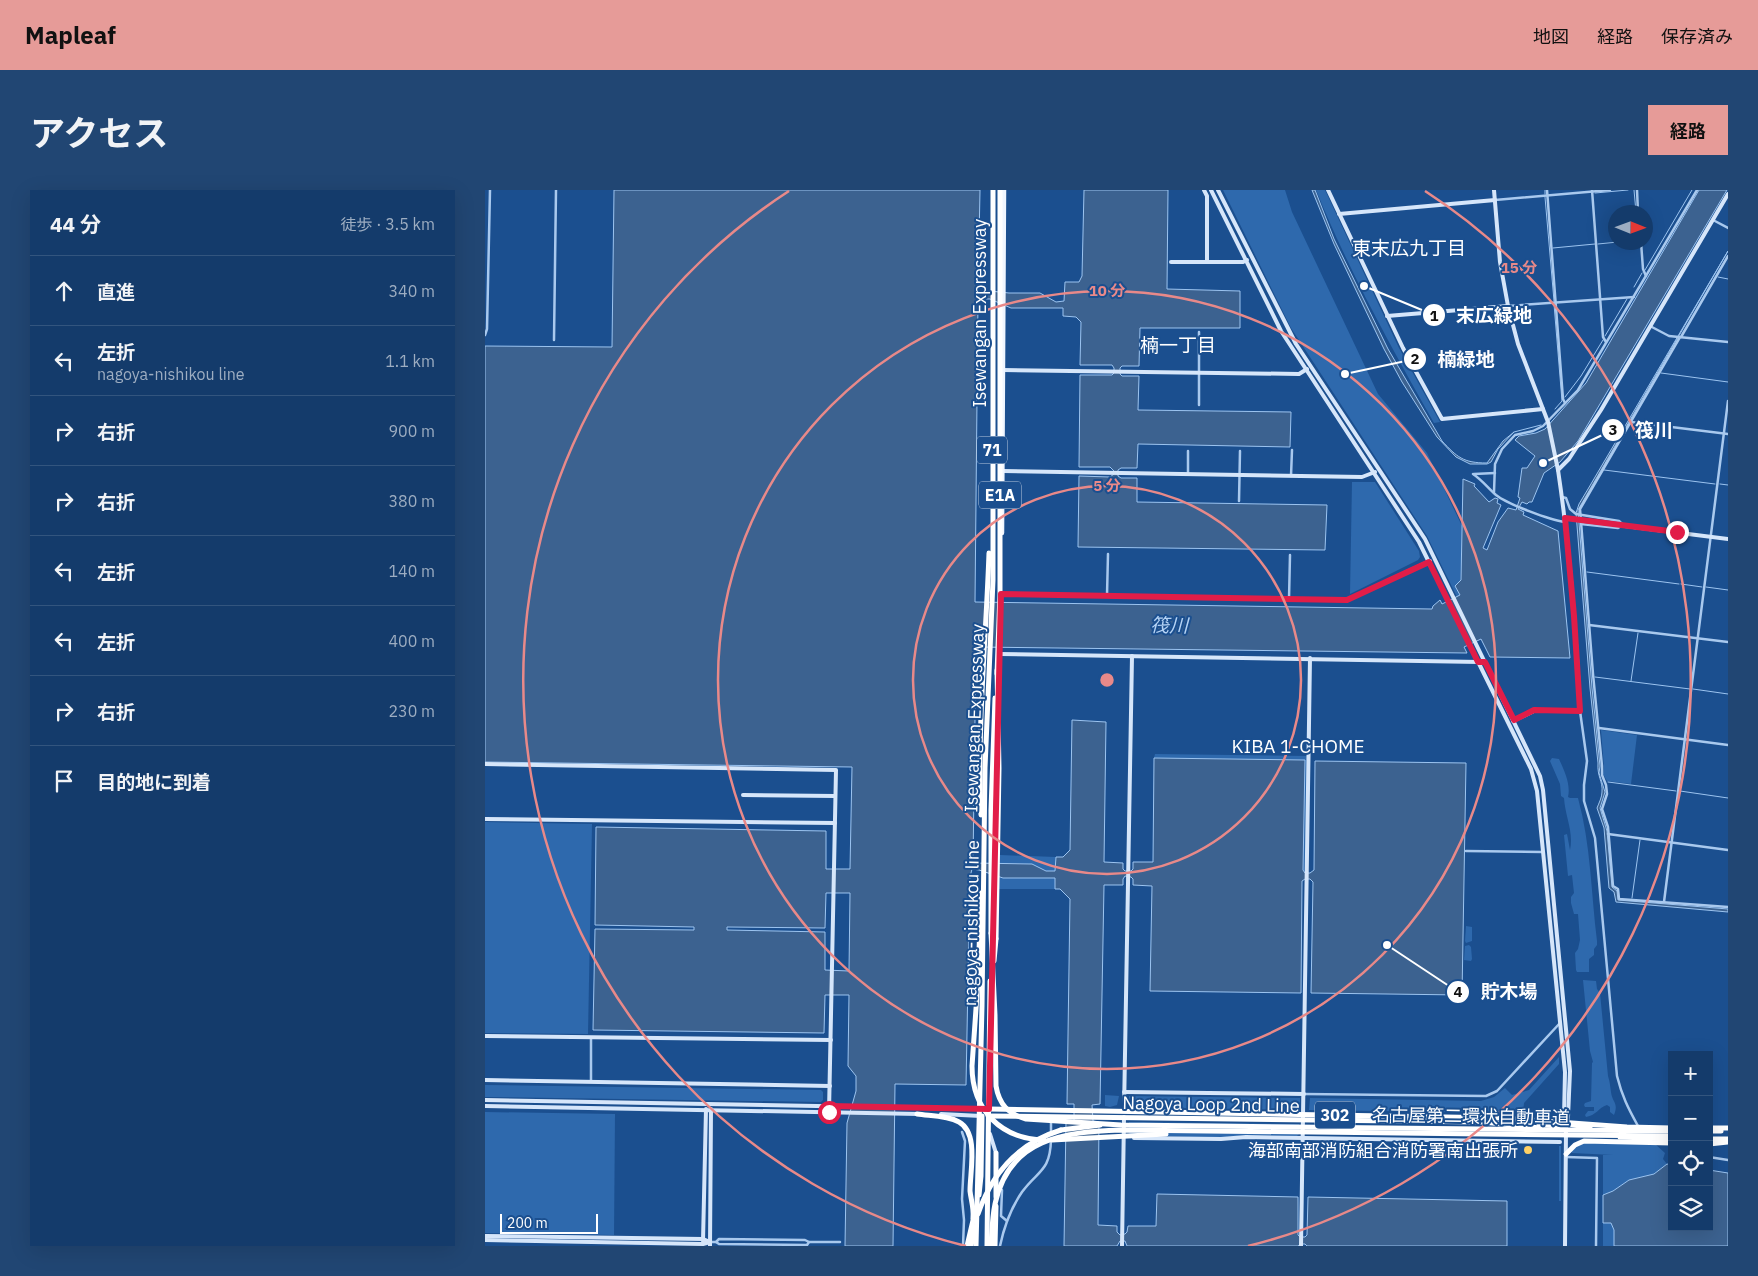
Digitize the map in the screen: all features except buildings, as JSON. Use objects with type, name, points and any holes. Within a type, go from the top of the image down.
[{"type":"highway","name":"Isewangan Expressway","points":[[976,1246],[985,855],[985,768],[994,480],[994,190]]},
{"type":"highway","name":"Isewangan Expressway","points":[[989,1246],[991,810],[997,670],[1000,518],[1000,190]]},
{"type":"highway","points":[[994,480],[991,503],[983,654],[980,766],[981,815],[985,855],[972,1074],[976,1092],[986,1113],[993,1121],[1008,1132],[1033,1140],[1081,1139],[1197,1131]]},
{"type":"highway","points":[[993,984],[996,939],[999,768],[997,670]]},
{"type":"highway","points":[[991,933],[996,1032],[995,1080],[1001,1103],[1013,1115],[1025,1120],[1121,1125]]},
{"type":"highway","name":"Nagoya Loop 2nd Line","points":[[989,1109],[1104,1114],[1517,1119],[1639,1127],[1668,1136]]},
{"type":"highway","name":"Nagoya Loop 2nd Line","points":[[988,1116],[1051,1116],[1064,1113]]},
{"type":"highway","points":[[917,1114],[954,1120],[963,1124],[967,1130],[971,1146],[970,1190],[973,1218]]},
{"type":"highway","points":[[965,1246],[981,1184],[982,1116]]},
{"type":"highway","name":"Nagoya Loop 2nd Line","points":[[1304,1117],[1489,1122],[1638,1139],[1668,1137]]},
{"type":"highway","points":[[1517,1119],[1529,1123],[1556,1126],[1566,1130]]},
{"type":"highway","points":[[1566,1122],[1571,1126],[1583,1128],[1668,1137]]},
{"type":"highway","points":[[971,1246],[978,1214],[989,1188],[1003,1166],[1017,1153],[1038,1139],[1061,1130],[1121,1125]]},
{"type":"highway","name":"名古屋第二環状自動車道","points":[[1121,1125],[1466,1130],[1668,1137]]},
{"type":"highway","points":[[989,1246],[994,1206],[1005,1176],[1018,1160],[1037,1145],[1059,1136],[1084,1132],[1121,1130],[1197,1131]]},
{"type":"highway","points":[[1713,1130],[1728,1130]]},
{"type":"highway","name":"名古屋第二環状自動車道","points":[[1197,1131],[1668,1137]]},
{"type":"highway","points":[[1566,1156],[1575,1145],[1584,1141],[1668,1137]]},
{"type":"highway","points":[[1713,1139],[1728,1139]]},
{"type":"highway","points":[[995,1246],[996,1153]]},
{"type":"main road","name":"nagoya-nishikou line","points":[[982,1116],[991,594],[991,288],[994,190]]},
{"type":"main road","name":"nagoya-nishikou line","points":[[989,1109],[1003,472],[1004,190]]},
{"type":"street","points":[[485,335],[487,329],[490,190]]},
{"type":"street","points":[[554,340],[557,190]]},
{"type":"street","points":[[1204,190],[1207,196],[1207,261]]},
{"type":"street","points":[[1211,190],[1281,331],[1419,542],[1535,778],[1565,1072],[1565,1246]]},
{"type":"street","points":[[1218,190],[1287,328],[1425,539],[1537,766],[1543,790],[1570,1071],[1569,1117],[1566,1122]]},
{"type":"street","points":[[1328,190],[1387,316],[1442,419],[1543,409]]},
{"type":"street","points":[[1494,190],[1500,262],[1508,306],[1518,344],[1548,422],[1563,497],[1574,616],[1580,711],[1587,761],[1584,801],[1595,838],[1617,1076],[1625,1102],[1639,1127]]},
{"type":"street","points":[[1547,190],[1563,399],[1565,403]]},
{"type":"street","points":[[1339,214],[1610,190]]},
{"type":"street","points":[[1637,190],[1638,205]]},
{"type":"street","points":[[1494,492],[1497,457],[1508,441],[1515,435],[1539,429],[1548,422],[1578,390],[1697,190]]},
{"type":"street","points":[[1592,191],[1603,337],[1606,342]]},
{"type":"street","points":[[1558,468],[1575,451],[1728,194]]},
{"type":"street","points":[[1713,220],[1728,228]]},
{"type":"street","points":[[1642,250],[1643,269],[1646,276]]},
{"type":"street","points":[[1578,515],[1584,501],[1728,256]]},
{"type":"street","points":[[1171,262],[1246,261],[1251,258]]},
{"type":"street","points":[[1387,316],[1601,298],[1634,297]]},
{"type":"street","points":[[1650,326],[1669,336],[1728,342]]},
{"type":"street","points":[[1199,332],[1199,405]]},
{"type":"street","points":[[1003,370],[1199,371],[1299,374],[1311,367]]},
{"type":"street","points":[[1664,902],[1728,401]]},
{"type":"street","points":[[1631,422],[1728,434]]},
{"type":"street","points":[[1291,476],[1292,450]]},
{"type":"street","points":[[1188,451],[1188,474]]},
{"type":"street","points":[[1239,500],[1240,451]]},
{"type":"street","points":[[1003,472],[1362,477],[1379,470]]},
{"type":"street","points":[[1495,473],[1473,474],[1481,478],[1497,496],[1553,521],[1566,519],[1617,524],[1728,539]]},
{"type":"street","points":[[1563,497],[1566,498],[1571,509],[1578,515],[1581,524],[1599,728],[1601,775],[1606,785],[1607,794],[1602,809],[1608,827],[1613,886],[1618,890],[1619,898],[1728,907]]},
{"type":"street","points":[[1578,515],[1619,521],[1623,525]]},
{"type":"street","points":[[1581,524],[1618,528],[1623,525]]},
{"type":"street","points":[[1107,596],[1108,554]]},
{"type":"street","points":[[1289,599],[1290,555]]},
{"type":"street","points":[[1001,594],[1347,600],[1353,599],[1434,559]]},
{"type":"street","points":[[1589,624],[1728,642]]},
{"type":"street","points":[[1000,654],[1484,660]]},
{"type":"street","points":[[1122,1246],[1131,656]]},
{"type":"street","points":[[1301,1246],[1310,658]]},
{"type":"street","points":[[1509,723],[1534,710],[1580,711]]},
{"type":"street","points":[[1599,728],[1728,746]]},
{"type":"street","points":[[485,764],[836,770],[829,1112]]},
{"type":"street","points":[[743,795],[835,796]]},
{"type":"street","points":[[485,818],[835,823]]},
{"type":"street","points":[[1609,834],[1728,850]]},
{"type":"street","points":[[1466,851],[1543,852]]},
{"type":"street","points":[[1124,1092],[1486,1096],[1497,1091],[1560,1023]]},
{"type":"street","points":[[485,1036],[831,1040]]},
{"type":"street","points":[[591,1038],[591,1081]]},
{"type":"street","points":[[485,1080],[830,1086]]},
{"type":"street","points":[[485,1100],[989,1109],[989,1132],[1002,1180],[1001,1216],[1007,1222]]},
{"type":"street","points":[[703,1243],[705,1110],[709,1104]]},
{"type":"street","points":[[709,1104],[712,1111],[710,1244]]},
{"type":"street","points":[[485,1106],[988,1116]]},
{"type":"street","points":[[1000,1246],[1015,1204],[1023,1191],[1049,1161],[1051,1153],[1051,1116]]},
{"type":"street","points":[[962,1132],[965,1141],[962,1199],[965,1246]]},
{"type":"street","points":[[1124,1138],[1221,1139],[1247,1137],[1560,1142]]},
{"type":"street","points":[[1566,1156],[1597,1158],[1596,1246]]},
{"type":"street","points":[[1713,1158],[1728,1160]]},
{"type":"street","points":[[485,1236],[710,1244],[719,1239],[841,1242]]},
{"type":"street","points":[[485,1240],[703,1243]]},
{"type":"shaded area","points":[[1223,190],[1285,190],[1292,212],[1378,394],[1427,453],[1462,526],[1460,595],[1457,597],[1427,536],[1291,328]]},
{"type":"shaded area","points":[[1316,190],[1325,190],[1399,348],[1440,422],[1434,423],[1386,337],[1342,250]]},
{"type":"shaded area","points":[[1352,482],[1375,482],[1419,551],[1420,557],[1418,560],[1350,594]]},
{"type":"shaded area","points":[[1601,730],[1637,735],[1631,784],[1607,781],[1603,774]]},
{"type":"shaded area","points":[[1155,754],[1308,756],[1305,873],[1154,758]]},
{"type":"shaded area","points":[[1552,758],[1559,759],[1563,768],[1568,782],[1568,797],[1578,798],[1586,833],[1597,941],[1594,955],[1589,959],[1589,972],[1577,972],[1576,970],[1575,953],[1580,940],[1578,914],[1574,914],[1571,903],[1571,897],[1574,893],[1572,875],[1568,876],[1564,835],[1567,834],[1570,850],[1571,837],[1564,798],[1561,796],[1560,784],[1550,761]]},
{"type":"shaded area","points":[[485,822],[592,824],[588,1034],[485,1033]]},
{"type":"shaded area","points":[[1000,855],[1056,857],[1055,871],[1046,871],[1032,864],[1000,863]]},
{"type":"shaded area","points":[[999,877],[1056,878],[1055,889],[999,889]]},
{"type":"shaded area","points":[[1466,926],[1472,927],[1472,941],[1466,943],[1465,941]]},
{"type":"shaded area","points":[[1469,945],[1471,947],[1471,961],[1464,960],[1465,946]]},
{"type":"shaded area","points":[[1583,980],[1596,981],[1597,989],[1600,993],[1608,1076],[1616,1105],[1614,1115],[1610,1112],[1610,1107],[1607,1105],[1593,1115],[1586,1117],[1585,1115],[1588,1111],[1594,1111],[1594,1107],[1585,1107],[1584,1105],[1591,1101],[1593,1062],[1590,1051]]},
{"type":"shaded area","points":[[1559,1057],[1559,1064],[1524,1103],[1523,1113],[1309,1110],[1310,1098],[1481,1101],[1494,1097],[1505,1088],[1512,1095],[1529,1090]]},
{"type":"shaded area","points":[[485,1085],[821,1090],[823,1092],[823,1100],[821,1102],[485,1097]]},
{"type":"shaded area","points":[[1105,1095],[1119,1096],[1117,1105],[1105,1106]]},
{"type":"shaded area","points":[[1129,1096],[1300,1098],[1300,1110],[1129,1107]]},
{"type":"shaded area","points":[[485,1112],[615,1114],[614,1235],[485,1233]]},
{"type":"shaded area","points":[[1129,1122],[1299,1124],[1299,1134],[1297,1136],[1246,1135],[1218,1138],[1131,1135],[1129,1133]]},
{"type":"shaded area","points":[[1581,1142],[1655,1144],[1665,1153],[1663,1159],[1667,1164],[1655,1174],[1629,1180],[1613,1191],[1603,1195],[1603,1155],[1613,1155],[1572,1153],[1572,1150]]},
{"type":"shaded area","points":[[1559,1146],[1561,1146],[1561,1201],[1559,1201]]},
{"type":"shaded area","points":[[1611,1222],[1614,1230],[1614,1246],[1603,1246],[1603,1223]]},
{"type":"water","points":[[614,190],[980,190],[978,292],[1040,293],[1056,302],[1064,301],[1065,282],[1079,282],[1082,276],[1084,190],[1168,190],[1167,289],[1240,291],[1240,328],[1140,328],[1139,366],[1122,366],[1120,374],[1122,376],[1139,376],[1138,410],[1291,412],[1290,447],[1138,444],[1137,468],[1121,468],[1118,470],[1118,476],[1121,478],[1137,478],[1137,502],[1327,505],[1325,550],[1078,547],[1079,476],[1110,477],[1114,474],[1110,467],[1079,467],[1080,375],[1112,375],[1114,368],[1112,365],[1080,365],[1081,322],[1076,317],[1063,316],[1063,308],[1011,308],[990,299],[978,299],[975,602],[1432,609],[1440,600],[1442,604],[1460,595],[1455,586],[1461,580],[1463,479],[1475,484],[1474,486],[1489,502],[1495,498],[1498,499],[1497,503],[1501,505],[1483,548],[1487,550],[1498,522],[1508,508],[1516,510],[1520,498],[1518,497],[1522,468],[1527,468],[1535,456],[1515,440],[1519,436],[1536,433],[1545,429],[1586,383],[1699,190],[1727,190],[1578,441],[1560,462],[1544,473],[1532,502],[1527,504],[1522,502],[1518,509],[1524,512],[1523,515],[1558,531],[1570,658],[1490,657],[1481,639],[1464,647],[1467,653],[976,647],[973,863],[1032,864],[1046,871],[1055,871],[1056,857],[1063,857],[1070,850],[1072,720],[1106,722],[1104,862],[1123,863],[1125,871],[1133,869],[1133,862],[1153,862],[1154,758],[1305,760],[1303,870],[1305,873],[1310,873],[1314,870],[1315,761],[1466,763],[1462,995],[1311,993],[1313,882],[1310,879],[1302,881],[1301,993],[1150,991],[1152,886],[1133,885],[1133,879],[1125,876],[1123,885],[1104,885],[1100,1104],[1092,1105],[1093,1121],[1099,1122],[1098,1225],[1117,1226],[1117,1232],[1120,1235],[1127,1232],[1128,1226],[1156,1226],[1157,1194],[1298,1197],[1298,1235],[1300,1237],[1307,1235],[1308,1197],[1507,1201],[1507,1246],[1307,1246],[1300,1244],[1298,1246],[1127,1246],[1125,1241],[1120,1241],[1117,1246],[1064,1246],[1066,1121],[1074,1121],[1074,1104],[1067,1104],[1070,899],[1060,889],[1055,889],[1055,878],[1003,878],[972,869],[970,877],[966,1085],[895,1084],[893,1246],[845,1246],[847,1123],[856,1091],[856,1076],[848,1066],[849,995],[825,995],[824,1033],[593,1030],[595,929],[694,930],[694,927],[595,925],[596,827],[826,831],[826,869],[850,869],[852,767],[485,762],[485,346],[612,347]],"holes":[[[826,893],[850,893],[849,971],[825,970],[825,932],[727,930],[727,927],[825,928]]]},
{"type":"water","points":[[1312,190],[1315,190],[1334,239],[1388,349],[1442,441],[1461,458],[1472,462],[1487,463],[1503,441],[1514,432],[1498,449],[1491,462],[1487,464],[1470,464],[1456,457],[1437,437],[1402,382],[1384,349],[1334,244]]},
{"type":"water","points":[[1728,251],[1578,510],[1600,766],[1599,773],[1605,792],[1600,808],[1607,831],[1612,887],[1617,891],[1618,900],[1728,909],[1728,912],[1616,902],[1614,892],[1609,888],[1604,828],[1597,808],[1602,788],[1598,772],[1590,688],[1576,513],[1579,504]]},
{"type":"water","points":[[1668,1164],[1668,1231],[1713,1231],[1713,1171],[1728,1173],[1728,1246],[1614,1246],[1614,1230],[1611,1223],[1603,1223],[1603,1195],[1613,1191],[1629,1180],[1654,1174]]},
{"type":"waterway","points":[[1595,193],[1628,190]]},
{"type":"waterway","points":[[1634,190],[1635,205]]},
{"type":"waterway","points":[[1645,270],[1692,190]]},
{"type":"waterway","points":[[1545,197],[1554,301]]},
{"type":"waterway","points":[[1598,244],[1608,243]]},
{"type":"waterway","points":[[1553,248],[1595,244]]},
{"type":"waterway","points":[[1634,287],[1642,273]]},
{"type":"waterway","points":[[1718,277],[1728,279]]},
{"type":"waterway","points":[[1605,336],[1627,299]]},
{"type":"waterway","points":[[1554,304],[1562,401],[1555,409]]},
{"type":"waterway","points":[[1565,397],[1581,376],[1603,340]]},
{"type":"waterway","points":[[1661,373],[1728,382]]},
{"type":"waterway","points":[[1514,432],[1541,425]]},
{"type":"waterway","points":[[1604,470],[1715,484]]},
{"type":"waterway","points":[[1720,484],[1728,485]]},
{"type":"waterway","points":[[1587,572],[1679,584]]},
{"type":"waterway","points":[[1681,584],[1702,587]]},
{"type":"waterway","points":[[1706,587],[1728,590]]},
{"type":"waterway","points":[[1631,681],[1638,633]]},
{"type":"waterway","points":[[1595,677],[1690,689]]},
{"type":"waterway","points":[[1693,689],[1728,694]]},
{"type":"waterway","points":[[1608,782],[1676,791]]},
{"type":"waterway","points":[[1680,791],[1728,798]]},
{"type":"waterway","points":[[1632,898],[1640,840]]},
{"type":"place","name":"末広緑地","points":[[1364,286]]},
{"type":"place","name":"楠緑地","points":[[1345,374]]},
{"type":"place","name":"筏川","points":[[1543,463]]},
{"type":"place","name":"貯木場","points":[[1387,945]]},
{"type":"place","name":"海部南部消防組合消防署南出張所","points":[[1528,1150]]},
{"type":"district","name":"東末広九丁目","points":[[1409,248]]},
{"type":"district","name":"楠一丁目","points":[[1178,345]]},
{"type":"district","name":"KIBA 1-CHOME","points":[[1298,746]]},
{"type":"route","points":[[829,1112],[829,1106],[989,1109],[1001,594],[1347,600],[1353,599],[1429,562],[1478,662],[1485,662],[1514,720],[1534,710],[1580,711],[1565,518],[1677,532]]}]
